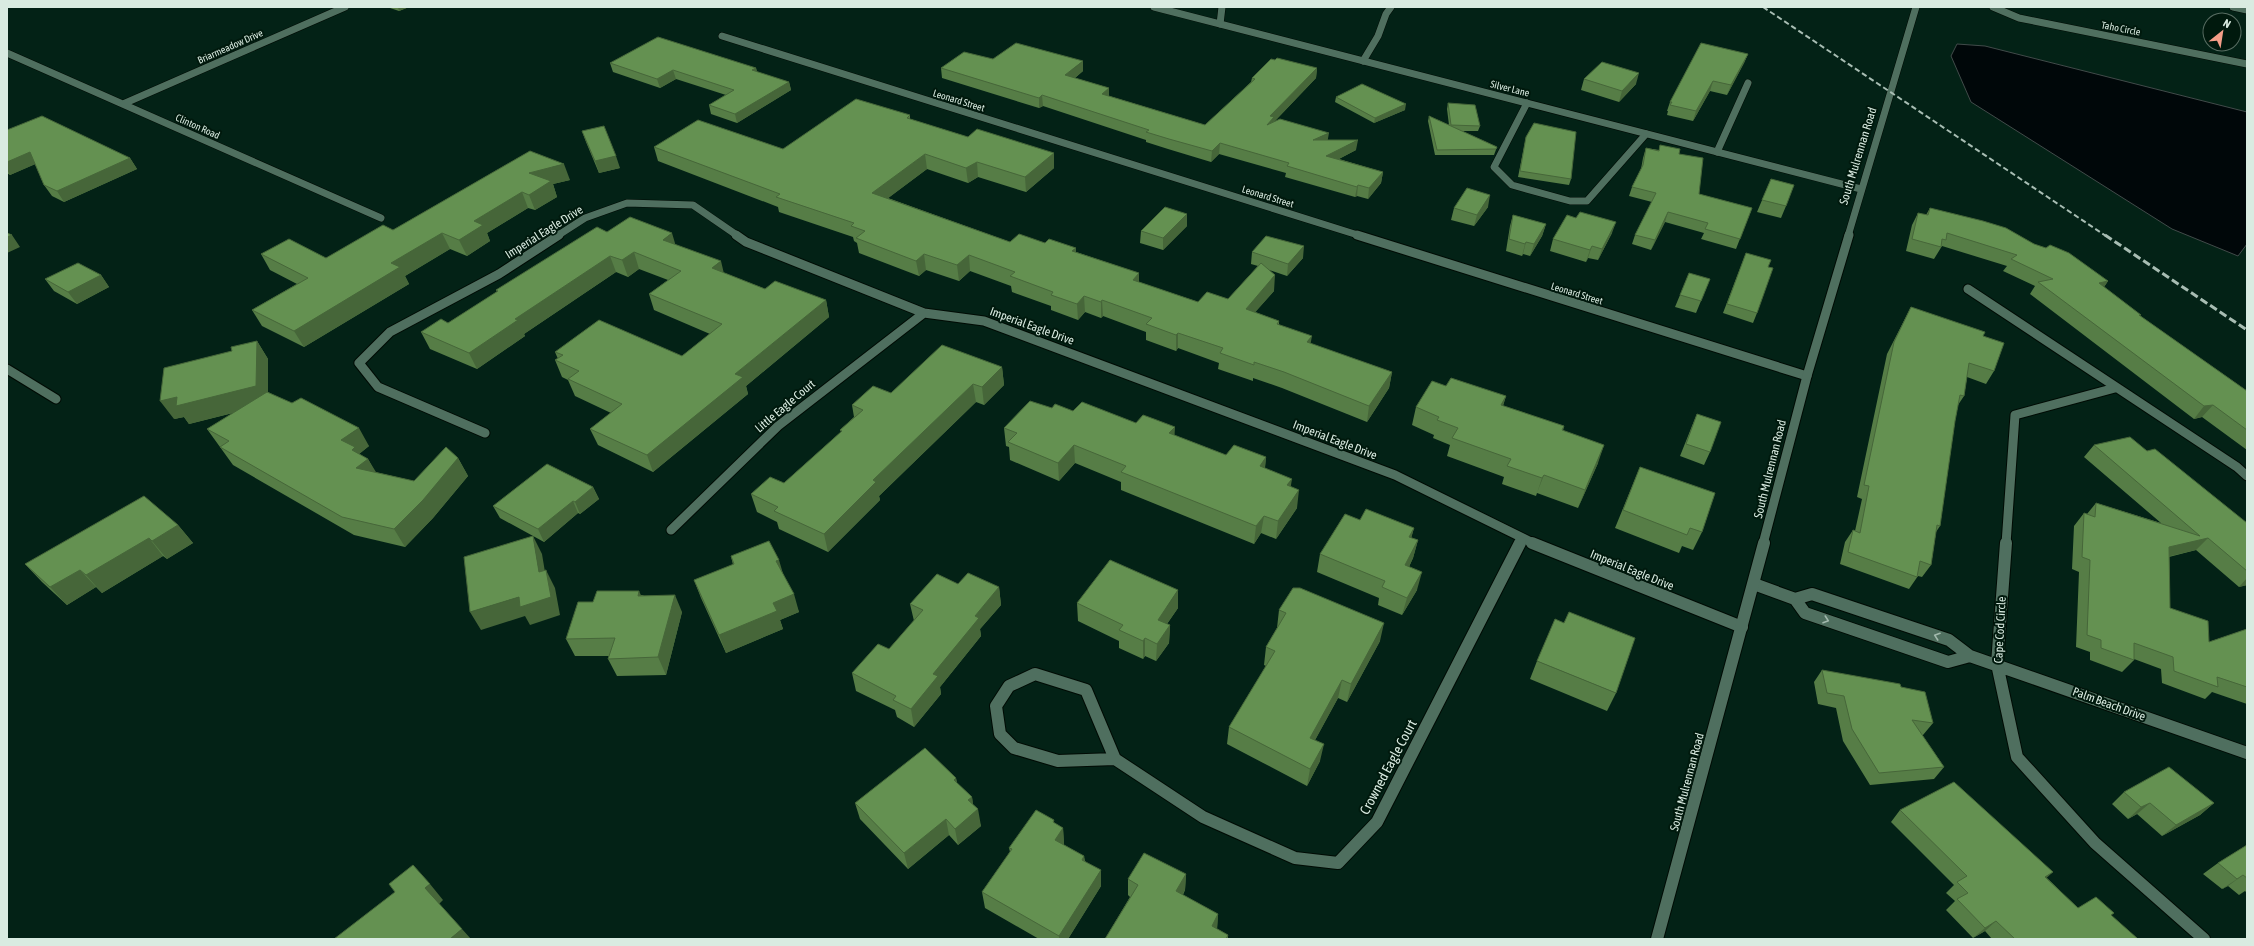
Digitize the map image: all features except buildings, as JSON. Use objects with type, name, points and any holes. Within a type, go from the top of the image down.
[{"type":"street","name":"Briarmeadow Drive","points":[[123,104],[345,7]]},
{"type":"street","name":"Silver Lane","points":[[1154,7],[1861,189]]},
{"type":"street","points":[[1220,24],[1222,7]]},
{"type":"street","points":[[1363,61],[1378,36],[1386,14],[1391,7]]},
{"type":"street","name":"South Mulrennan Road","points":[[1657,939],[1754,584],[1807,376],[1916,7]]},
{"type":"street","name":"Taho Circle","points":[[1993,7],[2019,18],[2247,64]]},
{"type":"street","points":[[2233,7],[2247,10]]},
{"type":"street","name":"Leonard Street","points":[[722,36],[1807,376]]},
{"type":"street","name":"Clinton Road","points":[[7,53],[381,218]]},
{"type":"street","points":[[1717,152],[1748,83]]},
{"type":"street","points":[[1527,103],[1494,167],[1512,185],[1570,201],[1587,201],[1646,134]]},
{"type":"street","name":"Imperial Eagle Drive","points":[[485,433],[378,387],[359,363],[390,332],[499,274],[585,218],[627,203],[693,205],[746,242],[924,313],[984,321],[1395,475],[1522,540],[1742,627]]},
{"type":"street","points":[[1968,289],[2236,467],[2247,476]]},
{"type":"street","name":"Little Eagle Court","points":[[671,530],[778,426],[924,313]]},
{"type":"street","points":[[7,369],[56,399]]},
{"type":"street","name":"Cape Cod Circle","points":[[2115,388],[2015,415],[1997,664],[2017,757],[2095,843],[2204,939]]},
{"type":"street","name":"Crowned Eagle Court","points":[[1115,759],[1203,817],[1295,858],[1338,863],[1377,822],[1522,540]]},
{"type":"street","points":[[1754,584],[1795,599],[1805,613],[1948,662],[1970,656]]},
{"type":"street","name":"Palm Beach Drive","points":[[1795,599],[1812,594],[1950,640],[1970,656],[1997,664],[2247,754]]},
{"type":"street","points":[[1035,674],[1086,690],[1115,759],[1058,761],[1014,748],[1000,734],[996,706],[1009,686],[1035,674]]},
{"type":"shaded area","points":[[1957,44],[1985,46],[2247,112],[2247,244],[2238,256],[2172,229],[1971,102],[1951,56]]},
{"type":"railway","points":[[1763,7],[2106,236]]},
{"type":"railway","points":[[2105,235],[2247,330]]}]
